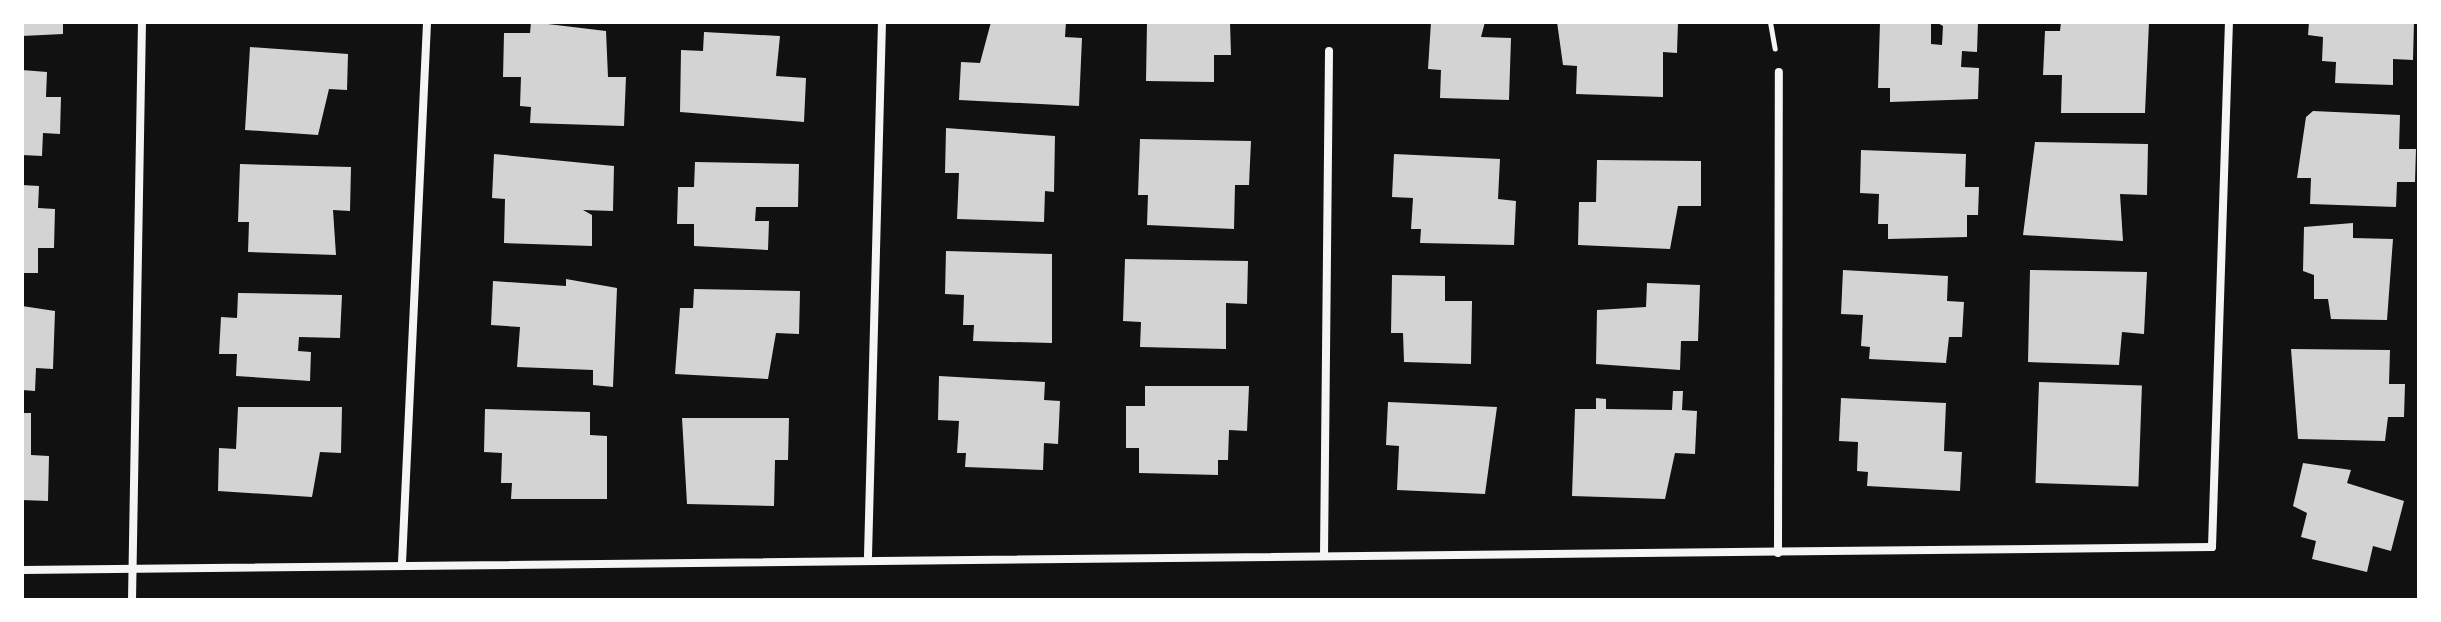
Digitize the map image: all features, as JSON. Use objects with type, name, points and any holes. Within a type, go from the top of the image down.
[{"type":"street","points":[[132,600],[142,22]]},
{"type":"street","points":[[402,563],[427,22]]},
{"type":"street","points":[[868,556],[882,22]]},
{"type":"street","points":[[22,570],[868,556],[1778,553],[2212,547],[2229,22]]},
{"type":"street","points":[[1324,555],[1329,51]]},
{"type":"street","points":[[1778,553],[1779,72]]},
{"type":"building","points":[[22,22],[63,22],[63,34],[22,36]]},
{"type":"building","points":[[531,22],[606,31],[608,77],[626,77],[624,126],[530,123],[531,107],[520,106],[521,77],[503,77],[504,33],[530,33]]},
{"type":"building","points":[[991,22],[1066,22],[1065,37],[1082,38],[1079,106],[959,100],[961,62],[980,63]]},
{"type":"building","points":[[1147,22],[1230,22],[1231,55],[1214,55],[1214,82],[1146,81]]},
{"type":"building","points":[[1431,22],[1485,22],[1481,37],[1511,38],[1509,100],[1440,98],[1441,70],[1428,69]]},
{"type":"building","points":[[1557,22],[1678,22],[1677,53],[1663,52],[1663,97],[1576,94],[1577,66],[1563,65]]},
{"type":"building","points":[[1880,22],[1931,22],[1931,44],[1942,45],[1943,26],[1936,22],[1978,22],[1977,52],[1962,51],[1961,67],[1979,68],[1978,99],[1890,102],[1890,88],[1878,88]]},
{"type":"building","points":[[2061,22],[2149,22],[2145,113],[2061,113],[2062,75],[2043,75],[2045,31],[2060,31]]},
{"type":"building","points":[[2309,22],[2414,22],[2413,60],[2393,59],[2393,85],[2335,83],[2336,62],[2322,61],[2323,37],[2308,35]]},
{"type":"building","points":[[704,32],[780,36],[776,76],[806,78],[804,122],[680,112],[681,50],[703,51]]},
{"type":"building","points":[[250,47],[348,54],[347,90],[329,89],[318,135],[245,130]]},
{"type":"building","points":[[22,70],[47,72],[46,97],[61,97],[60,134],[43,133],[42,156],[22,155]]},
{"type":"building","points":[[2313,111],[2400,115],[2399,149],[2416,149],[2415,182],[2397,182],[2396,207],[2310,204],[2311,178],[2297,178],[2306,117]]},
{"type":"building","points":[[946,128],[1055,136],[1054,192],[1045,191],[1044,222],[957,219],[959,173],[945,173]]},
{"type":"building","points":[[1140,139],[1251,141],[1249,185],[1235,185],[1234,229],[1147,225],[1148,195],[1138,195]]},
{"type":"building","points":[[2035,142],[2148,144],[2147,195],[2120,194],[2123,241],[2023,235]]},
{"type":"building","points":[[1861,150],[1966,154],[1965,187],[1979,187],[1978,215],[1967,215],[1967,237],[1888,239],[1888,224],[1878,224],[1879,194],[1860,193]]},
{"type":"building","points":[[494,154],[614,166],[613,211],[583,210],[592,215],[592,246],[504,243],[505,199],[492,198]]},
{"type":"building","points":[[1394,154],[1500,159],[1498,199],[1516,201],[1514,245],[1420,243],[1421,229],[1411,229],[1413,198],[1392,197]]},
{"type":"building","points":[[1597,160],[1701,161],[1701,206],[1678,206],[1670,249],[1578,245],[1579,202],[1596,202]]},
{"type":"building","points":[[695,162],[799,164],[798,207],[756,207],[755,221],[769,221],[768,250],[694,246],[694,224],[677,224],[678,187],[694,187]]},
{"type":"building","points":[[240,164],[351,167],[350,211],[333,210],[336,255],[248,252],[249,222],[238,222]]},
{"type":"building","points":[[22,185],[39,186],[38,208],[55,209],[54,248],[38,248],[38,273],[22,273]]},
{"type":"building","points":[[2353,223],[2353,238],[2393,239],[2387,320],[2331,319],[2328,299],[2314,299],[2314,275],[2303,271],[2304,227]]},
{"type":"building","points":[[946,251],[1052,254],[1052,343],[973,341],[974,325],[963,325],[964,295],[945,294]]},
{"type":"building","points":[[1125,259],[1248,261],[1247,304],[1226,303],[1226,349],[1140,347],[1141,322],[1123,321]]},
{"type":"building","points":[[1843,270],[1948,276],[1947,301],[1964,302],[1962,337],[1949,337],[1946,363],[1869,359],[1870,347],[1861,346],[1863,315],[1841,314]]},
{"type":"building","points":[[2030,270],[2147,272],[2144,334],[2122,332],[2119,365],[2028,362]]},
{"type":"building","points":[[1392,275],[1445,276],[1445,301],[1472,301],[1471,364],[1404,362],[1403,333],[1391,333]]},
{"type":"building","points":[[566,279],[617,288],[613,387],[593,385],[593,370],[517,367],[520,327],[491,325],[493,281],[566,286]]},
{"type":"building","points":[[1647,283],[1700,285],[1698,341],[1681,341],[1680,370],[1596,364],[1597,310],[1646,307]]},
{"type":"building","points":[[694,289],[800,291],[799,334],[776,333],[768,379],[675,374],[680,308],[693,308]]},
{"type":"building","points":[[238,293],[342,295],[340,338],[299,337],[298,351],[311,352],[310,381],[236,376],[237,354],[219,354],[221,317],[237,318]]},
{"type":"building","points":[[22,306],[55,311],[53,369],[36,368],[35,391],[22,390]]},
{"type":"building","points":[[2291,349],[2390,350],[2389,384],[2405,384],[2404,417],[2388,417],[2385,441],[2298,439]]},
{"type":"building","points":[[939,376],[1045,382],[1044,400],[1060,401],[1058,444],[1044,443],[1043,470],[965,467],[966,453],[957,453],[959,421],[938,420]]},
{"type":"building","points":[[2039,382],[2142,386],[2138,487],[2035,483]]},
{"type":"building","points":[[1145,386],[1249,386],[1247,431],[1229,430],[1228,460],[1218,460],[1218,475],[1139,473],[1139,448],[1126,448],[1126,406],[1145,406]]},
{"type":"building","points":[[1673,391],[1683,391],[1682,410],[1697,411],[1695,454],[1675,453],[1665,499],[1572,496],[1575,409],[1596,409],[1596,398],[1606,399],[1606,409],[1672,410]]},
{"type":"building","points":[[1841,398],[1946,403],[1944,451],[1962,452],[1960,491],[1867,486],[1868,472],[1857,471],[1858,442],[1839,441]]},
{"type":"building","points":[[1388,402],[1497,407],[1485,494],[1397,490],[1399,446],[1386,445]]},
{"type":"building","points":[[238,407],[342,407],[341,453],[320,452],[312,497],[218,491],[219,448],[236,449]]},
{"type":"building","points":[[485,409],[590,412],[590,435],[607,436],[607,499],[511,499],[512,483],[501,483],[502,453],[484,452]]},
{"type":"building","points":[[22,413],[31,413],[31,455],[49,456],[48,501],[22,500]]},
{"type":"building","points":[[682,418],[789,418],[788,460],[775,460],[774,506],[687,504]]},
{"type":"building","points":[[2303,463],[2351,470],[2347,483],[2404,501],[2391,551],[2373,546],[2367,572],[2312,559],[2316,541],[2301,537],[2307,513],[2293,506]]}]
